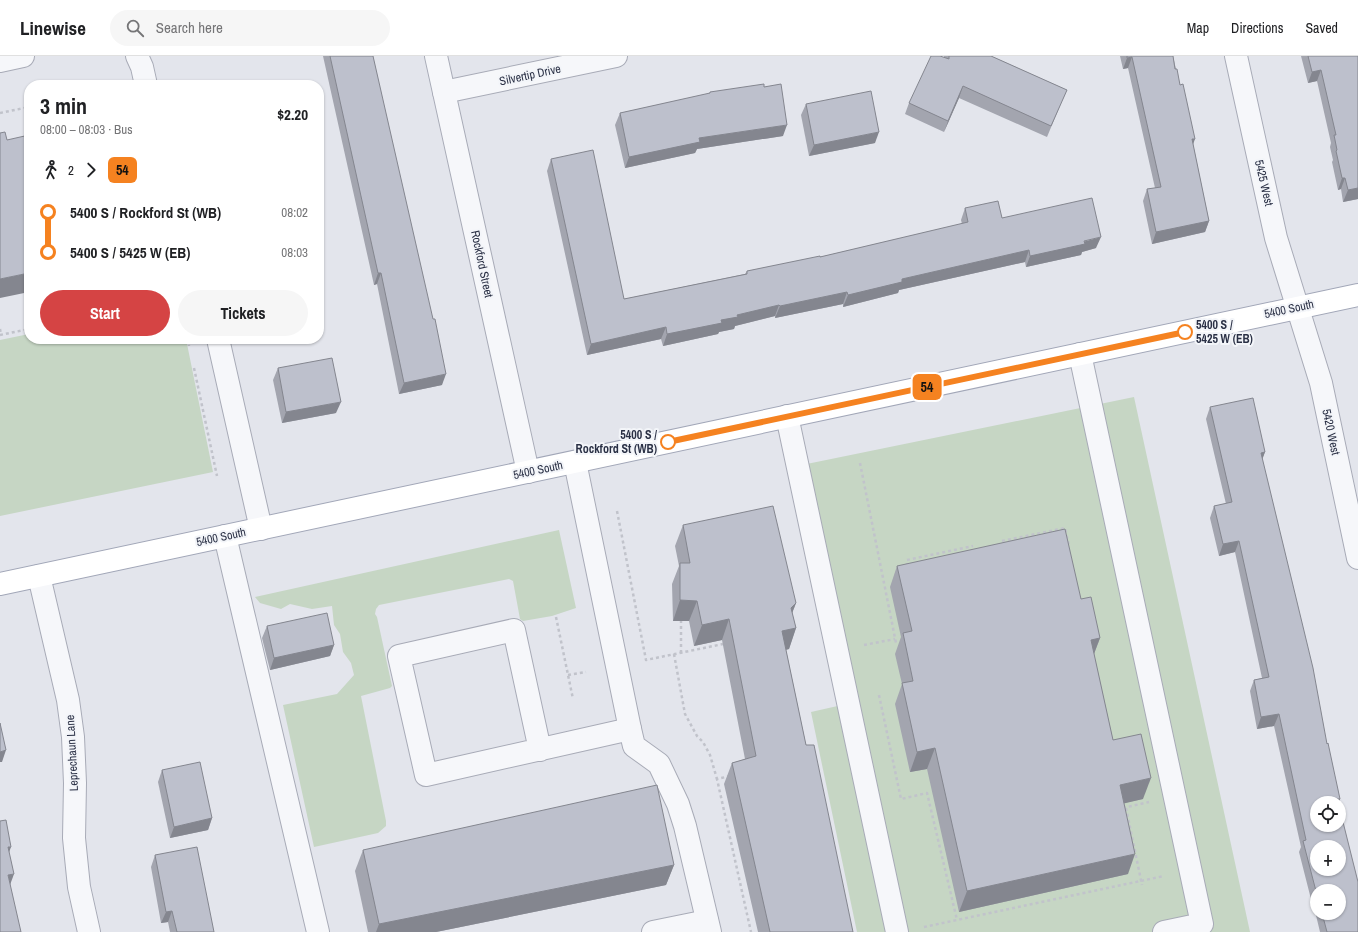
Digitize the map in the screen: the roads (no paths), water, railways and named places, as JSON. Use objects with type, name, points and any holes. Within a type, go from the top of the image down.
[{"type":"main road","name":"5400 South","points":[[0,584],[1358,295]]},
{"type":"street","points":[[0,61],[23,56]]},
{"type":"street","points":[[137,56],[142,67],[145,80]]},
{"type":"street","name":"Rockford Street","points":[[436,56],[528,472]]},
{"type":"street","name":"Silvertip Drive","points":[[444,92],[616,56]]},
{"type":"street","name":"5425 West","points":[[1236,56],[1276,238],[1298,308]]},
{"type":"street","name":"5420 West","points":[[1298,308],[1321,383],[1358,558]]},
{"type":"street","points":[[219,344],[261,528]]},
{"type":"street","points":[[1080,354],[1202,928],[1164,932]]},
{"type":"street","points":[[787,416],[897,932]]},
{"type":"street","points":[[575,462],[634,746],[659,764],[678,804],[685,826],[708,926],[653,932]]},
{"type":"street","points":[[225,536],[318,932]]},
{"type":"street","name":"Leprechaun Lane","points":[[39,576],[68,700],[74,737],[74,838],[79,887],[89,932]]},
{"type":"street","points":[[540,750],[514,630],[399,656],[426,775],[540,750],[630,730]]},
{"type":"place","name":"5400 S / 5425 W (EB)","points":[[1185,332]]},
{"type":"place","name":"5400 S / Rockford St (WB)","points":[[668,442]]}]
